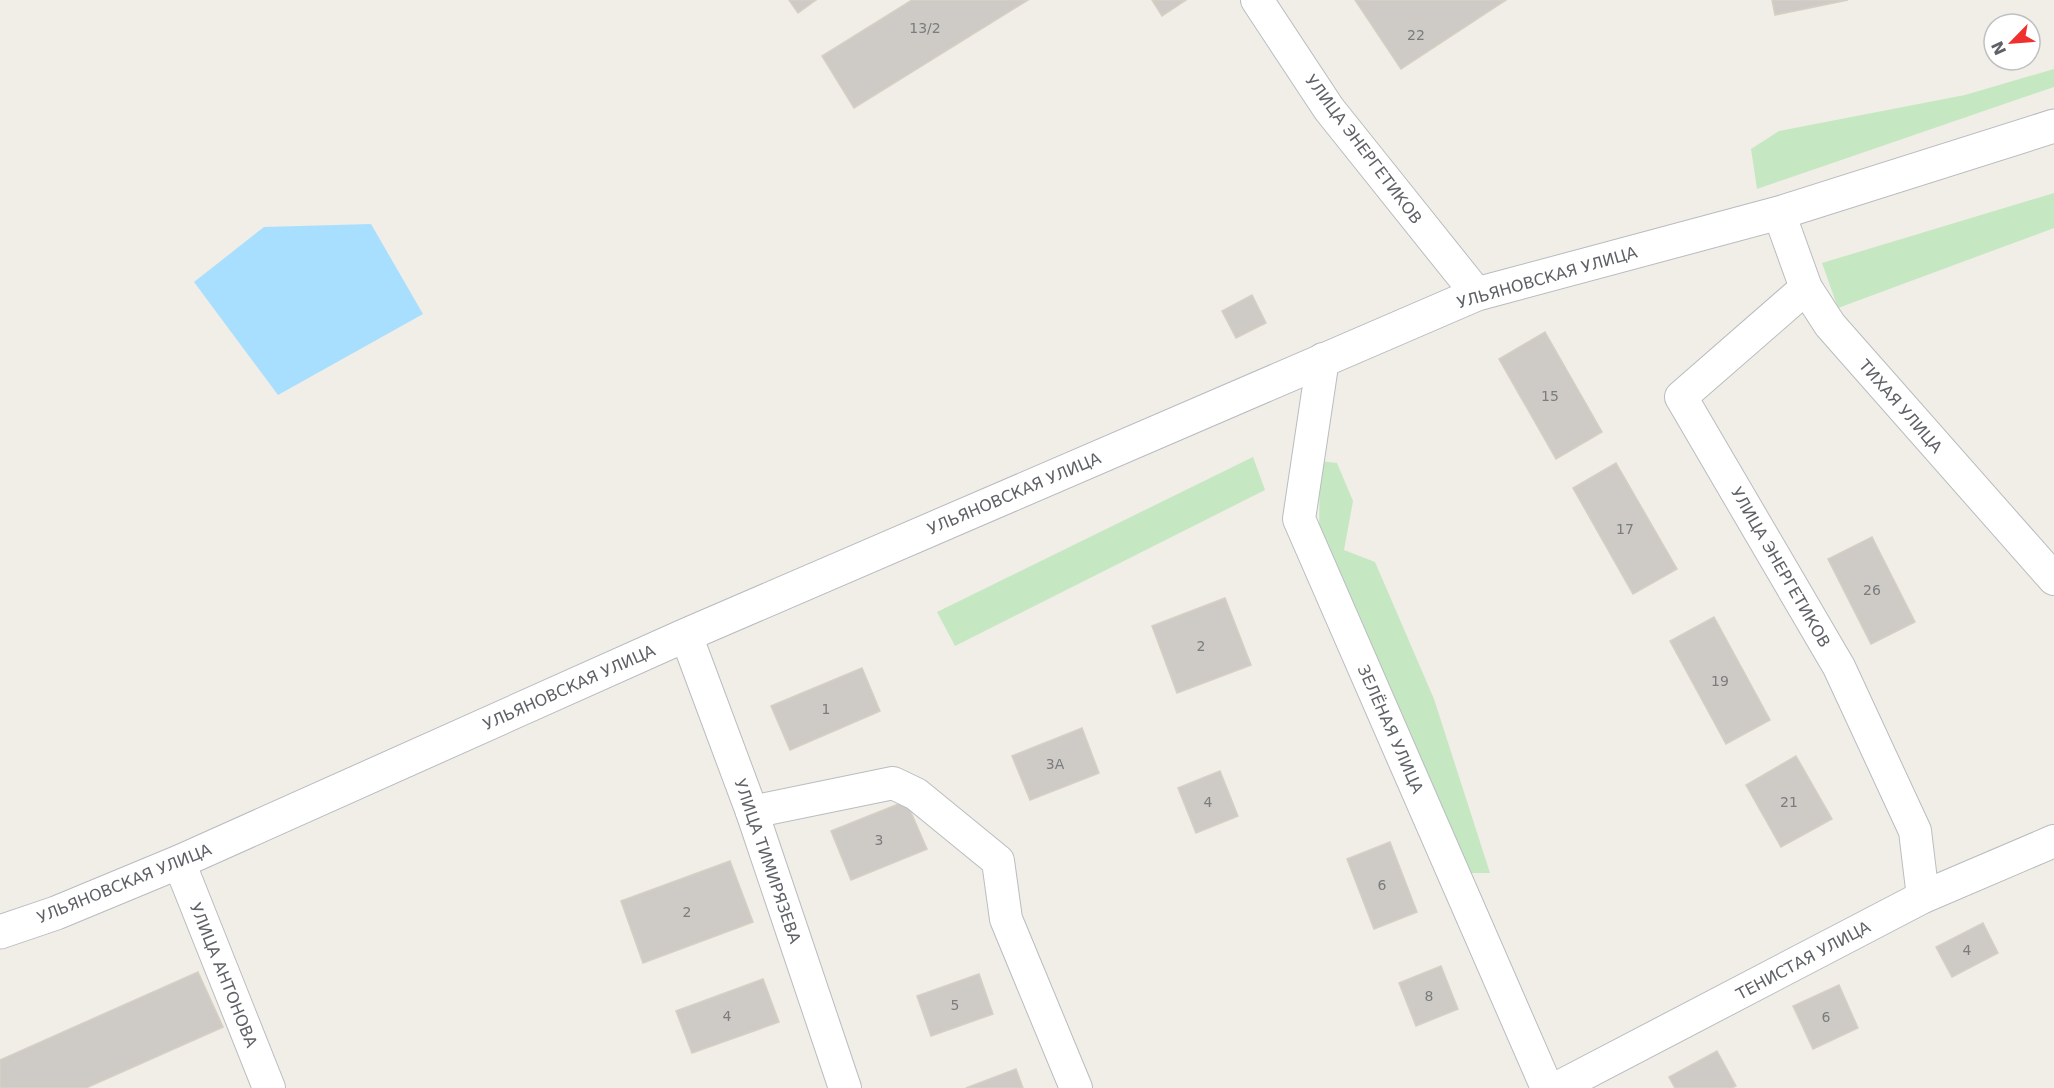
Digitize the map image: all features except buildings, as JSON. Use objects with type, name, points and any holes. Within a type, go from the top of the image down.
[{"type":"main road","name":"УЛЬЯНОВСКАЯ УЛИЦА","points":[[0,932],[56,913],[179,862],[686,635],[1477,294],[1779,213],[2054,126]]},
{"type":"street","name":"УЛИЦА ЭНЕРГЕТИКОВ","points":[[1257,0],[1329,109],[1477,294]]},
{"type":"street","name":"ТИХАЯ УЛИЦА","points":[[1779,213],[1806,288],[1830,325],[2054,579]]},
{"type":"street","name":"УЛИЦА ЭНЕРГЕТИКОВ","points":[[1806,288],[1681,397],[1839,667],[1915,831],[1923,897]]},
{"type":"street","name":"ЗЕЛЁНАЯ УЛИЦА","points":[[1323,359],[1299,519],[1547,1088]]},
{"type":"street","name":"УЛИЦА ТИМИРЯЗЕВА","points":[[686,635],[752,812],[845,1088]]},
{"type":"street","points":[[752,812],[893,783],[916,794],[998,861],[1006,919],[1076,1088]]},
{"type":"street","name":"ТЕНИСТАЯ УЛИЦА","points":[[1557,1088],[1923,897],[2054,841]]},
{"type":"street","name":"УЛИЦА АНТОНОВА","points":[[179,862],[269,1088]]},
{"type":"green space","points":[[2054,69],[2054,87],[1757,189],[1751,149],[1779,131],[1965,95]]},
{"type":"green space","points":[[2054,193],[2054,228],[1838,308],[1822,263]]},
{"type":"green space","points":[[1253,457],[1265,490],[955,646],[937,612]]},
{"type":"green space","points":[[1320,461],[1337,463],[1353,501],[1344,550],[1375,562],[1434,699],[1490,873],[1465,873],[1319,535]]},
{"type":"water","points":[[371,224],[423,314],[278,395],[194,282],[264,227]]}]
